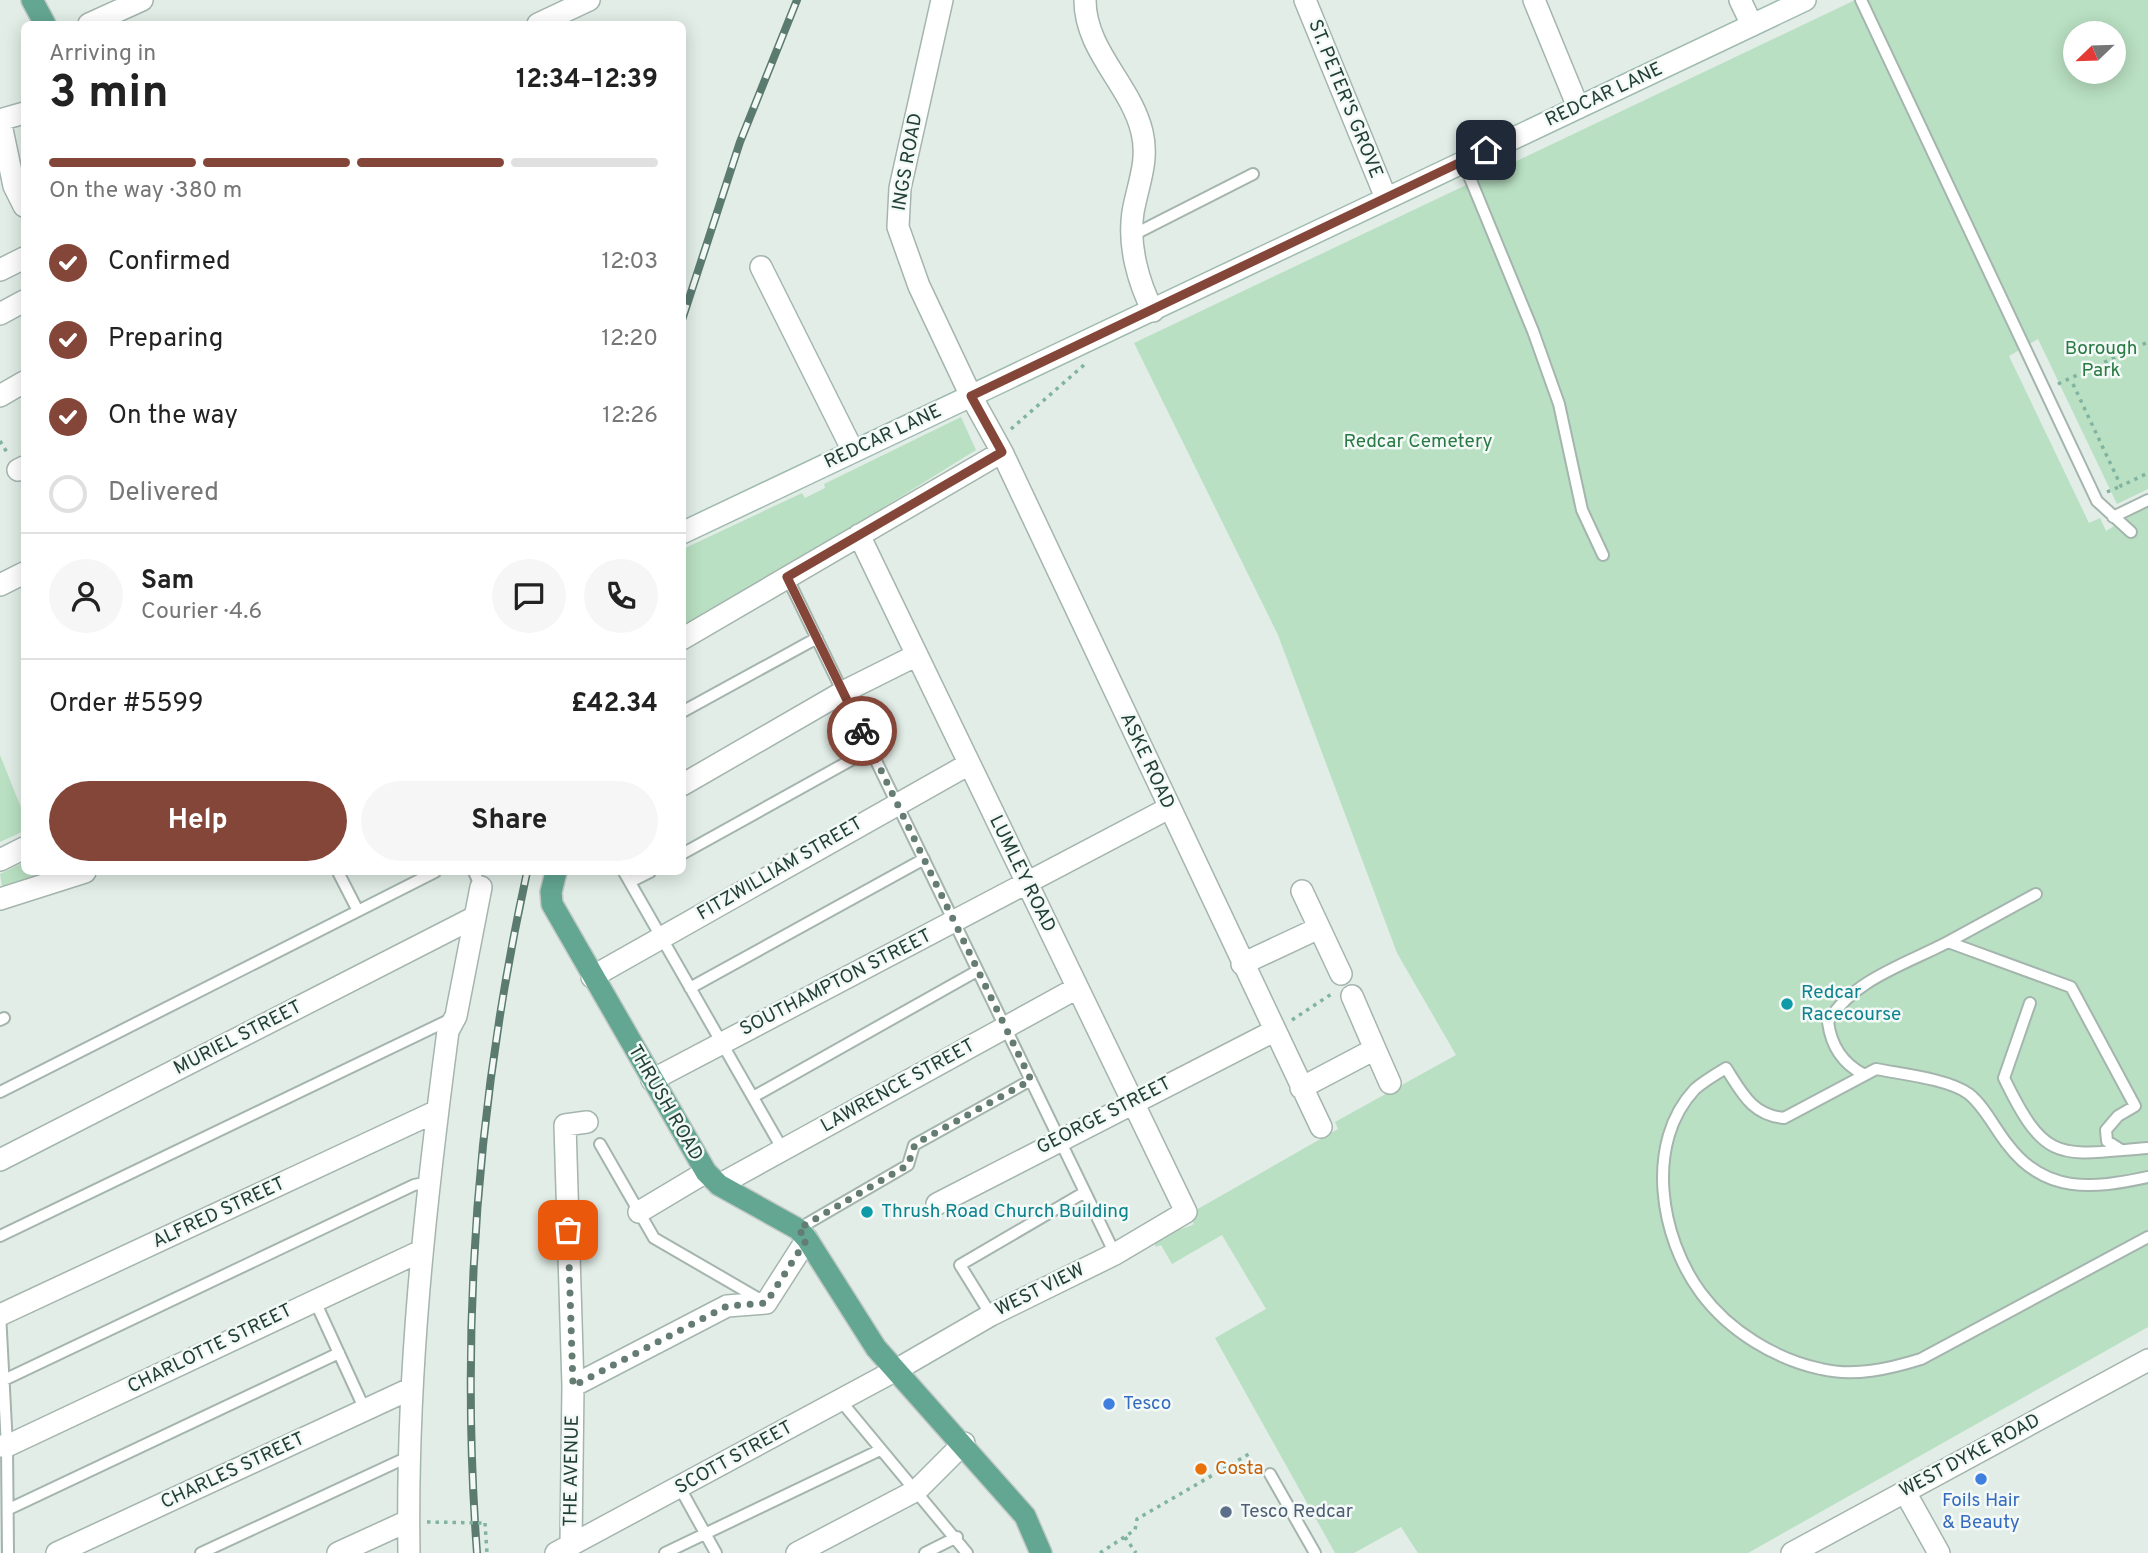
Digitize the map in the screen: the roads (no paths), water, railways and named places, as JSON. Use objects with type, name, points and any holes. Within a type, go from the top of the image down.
[{"type":"main road","points":[[32,0],[43,21]]},
{"type":"main road","name":"THRUSH ROAD","points":[[555,875],[551,892],[552,904],[652,1080],[713,1179]]},
{"type":"main road","points":[[713,1179],[803,1234],[852,1313],[896,1370],[964,1443],[1025,1516],[1041,1553]]},
{"type":"street","points":[[96,21],[142,0]]},
{"type":"street","points":[[544,21],[589,0]]},
{"type":"street","name":"INGS ROAD","points":[[942,0],[900,188],[898,227],[919,286],[971,396]]},
{"type":"street","points":[[1085,0],[1092,33],[1142,131],[1144,166],[1133,214],[1133,235],[1137,273],[1153,311]]},
{"type":"street","name":"ST. PETER'S GROVE","points":[[1305,0],[1386,198]]},
{"type":"street","points":[[1534,0],[1578,107]]},
{"type":"street","points":[[1740,0],[1752,25]]},
{"type":"street","name":"REDCAR LANE","points":[[686,531],[1805,0]]},
{"type":"street","points":[[21,114],[0,120],[7,188],[21,203]]},
{"type":"street","points":[[0,270],[21,260]]},
{"type":"street","points":[[761,267],[853,451]]},
{"type":"street","points":[[0,314],[21,303]]},
{"type":"street","points":[[0,396],[21,384]]},
{"type":"street","name":"ASKE ROAD","points":[[971,396],[999,447],[1273,1031],[1321,1127]]},
{"type":"street","points":[[686,637],[859,536],[999,447]]},
{"type":"street","name":"LUMLEY ROAD","points":[[859,536],[1186,1212]]},
{"type":"street","points":[[0,585],[21,574]]},
{"type":"street","points":[[686,783],[843,692],[917,656]]},
{"type":"street","name":"FITZWILLIAM STREET","points":[[592,976],[970,764]]},
{"type":"street","name":"SOUTHAMPTON STREET","points":[[652,1080],[1169,808]]},
{"type":"street","points":[[0,860],[21,850]]},
{"type":"street","points":[[0,899],[76,875]]},
{"type":"street","points":[[409,1553],[418,1522],[410,1456],[410,1389],[421,1251],[448,1031],[456,1017],[475,917],[477,879]]},
{"type":"street","points":[[1302,891],[1343,987],[1390,1083]]},
{"type":"street","name":"MURIEL STREET","points":[[0,1160],[475,917]]},
{"type":"street","points":[[1242,964],[1319,928]]},
{"type":"street","name":"LAWRENCE STREET","points":[[639,1212],[783,1150],[1077,988]]},
{"type":"street","name":"GEORGE STREET","points":[[937,1204],[1059,1138],[1273,1031]]},
{"type":"street","points":[[1301,1088],[1375,1049]]},
{"type":"street","name":"ALFRED STREET","points":[[0,1315],[437,1111]]},
{"type":"street","name":"THE AVENUE","points":[[562,1550],[573,1386],[565,1125],[587,1122]]},
{"type":"street","name":"WEST VIEW","points":[[896,1370],[991,1315],[1115,1254],[1186,1212]]},
{"type":"street","points":[[573,1386],[727,1306],[766,1303],[803,1234]]},
{"type":"street","name":"CHARLOTTE STREET","points":[[4,1446],[421,1251]]},
{"type":"street","name":"WEST DYKE ROAD","points":[[1792,1553],[2148,1360]]},
{"type":"street","name":"SCOTT STREET","points":[[562,1550],[896,1370]]},
{"type":"street","name":"CHARLES STREET","points":[[57,1553],[410,1389]]},
{"type":"street","points":[[797,1553],[917,1490],[964,1443]]},
{"type":"street","points":[[1905,1492],[1940,1553]]},
{"type":"street","points":[[338,1553],[418,1522]]},
{"type":"lane","points":[[1861,0],[2098,502],[2131,532]]},
{"type":"lane","points":[[1463,161],[1538,343],[1559,404],[1582,510],[1603,555]]},
{"type":"lane","points":[[1133,235],[1253,174]]},
{"type":"lane","points":[[2113,517],[2148,500]]},
{"type":"lane","points":[[787,577],[1115,1254]]},
{"type":"lane","points":[[686,710],[817,638]]},
{"type":"lane","points":[[686,851],[871,749]]},
{"type":"lane","points":[[690,988],[924,859]]},
{"type":"lane","points":[[340,875],[358,911]]},
{"type":"lane","points":[[0,1092],[429,875]]},
{"type":"lane","points":[[626,875],[783,1150]]},
{"type":"lane","points":[[631,882],[644,875]]},
{"type":"lane","points":[[1863,1074],[1839,1054],[1830,1038],[1828,1022],[1836,1009],[1860,987],[2036,894]]},
{"type":"lane","points":[[1948,942],[2040,978],[2071,987],[2078,994],[2135,1106],[2118,1116],[2106,1130],[2105,1137],[2111,1146],[2121,1150]]},
{"type":"lane","points":[[753,1097],[977,971]]},
{"type":"lane","points":[[2030,1003],[2004,1073],[2023,1116],[2039,1139],[2058,1150],[2081,1153],[2148,1148]]},
{"type":"lane","points":[[0,1236],[456,1017]]},
{"type":"lane","points":[[2148,1177],[2110,1185],[2052,1180],[2031,1171],[1969,1095],[1954,1087],[1876,1069],[1784,1118],[1772,1117],[1750,1106],[1726,1068],[1696,1088],[1672,1130],[1664,1156],[1664,1196],[1671,1229],[1701,1293],[1725,1319],[1756,1343],[1788,1359],[1823,1370],[1889,1369],[1921,1359],[2148,1237]]},
{"type":"lane","points":[[803,1234],[908,1165],[915,1144],[1031,1080]]},
{"type":"lane","points":[[600,1144],[654,1238],[766,1303]]},
{"type":"lane","points":[[4,1380],[414,1185],[429,1182]]},
{"type":"lane","points":[[991,1315],[960,1265],[1085,1192]]},
{"type":"lane","points":[[314,1299],[365,1409]]},
{"type":"lane","points":[[0,1315],[9,1509],[8,1553]]},
{"type":"lane","points":[[9,1509],[339,1353]]},
{"type":"lane","points":[[840,1400],[957,1537],[967,1553]]},
{"type":"lane","points":[[664,1553],[880,1450]]},
{"type":"lane","points":[[201,1553],[410,1456]]},
{"type":"lane","points":[[1269,1474],[1315,1553]]},
{"type":"lane","points":[[680,1488],[716,1553]]},
{"type":"lane","points":[[925,1553],[957,1537]]},
{"type":"railway","points":[[686,308],[740,142],[797,0]]},
{"type":"railway","points":[[477,1553],[471,1381],[477,1211],[496,1041],[526,875]]},
{"type":"place","name":"Redcar Racecourse","points":[[1787,1004]]},
{"type":"place","name":"Thrush Road Church Building","points":[[867,1212]]},
{"type":"place","name":"Tesco","points":[[1109,1404]]},
{"type":"place","name":"Costa","points":[[1201,1469]]},
{"type":"place","name":"Foils Hair & Beauty","points":[[1981,1479]]},
{"type":"place","name":"Tesco Redcar","points":[[1226,1512]]},
{"type":"park label","name":"Borough Park","points":[[2101,360]]},
{"type":"park label","name":"Redcar Cemetery","points":[[1418,442]]}]
